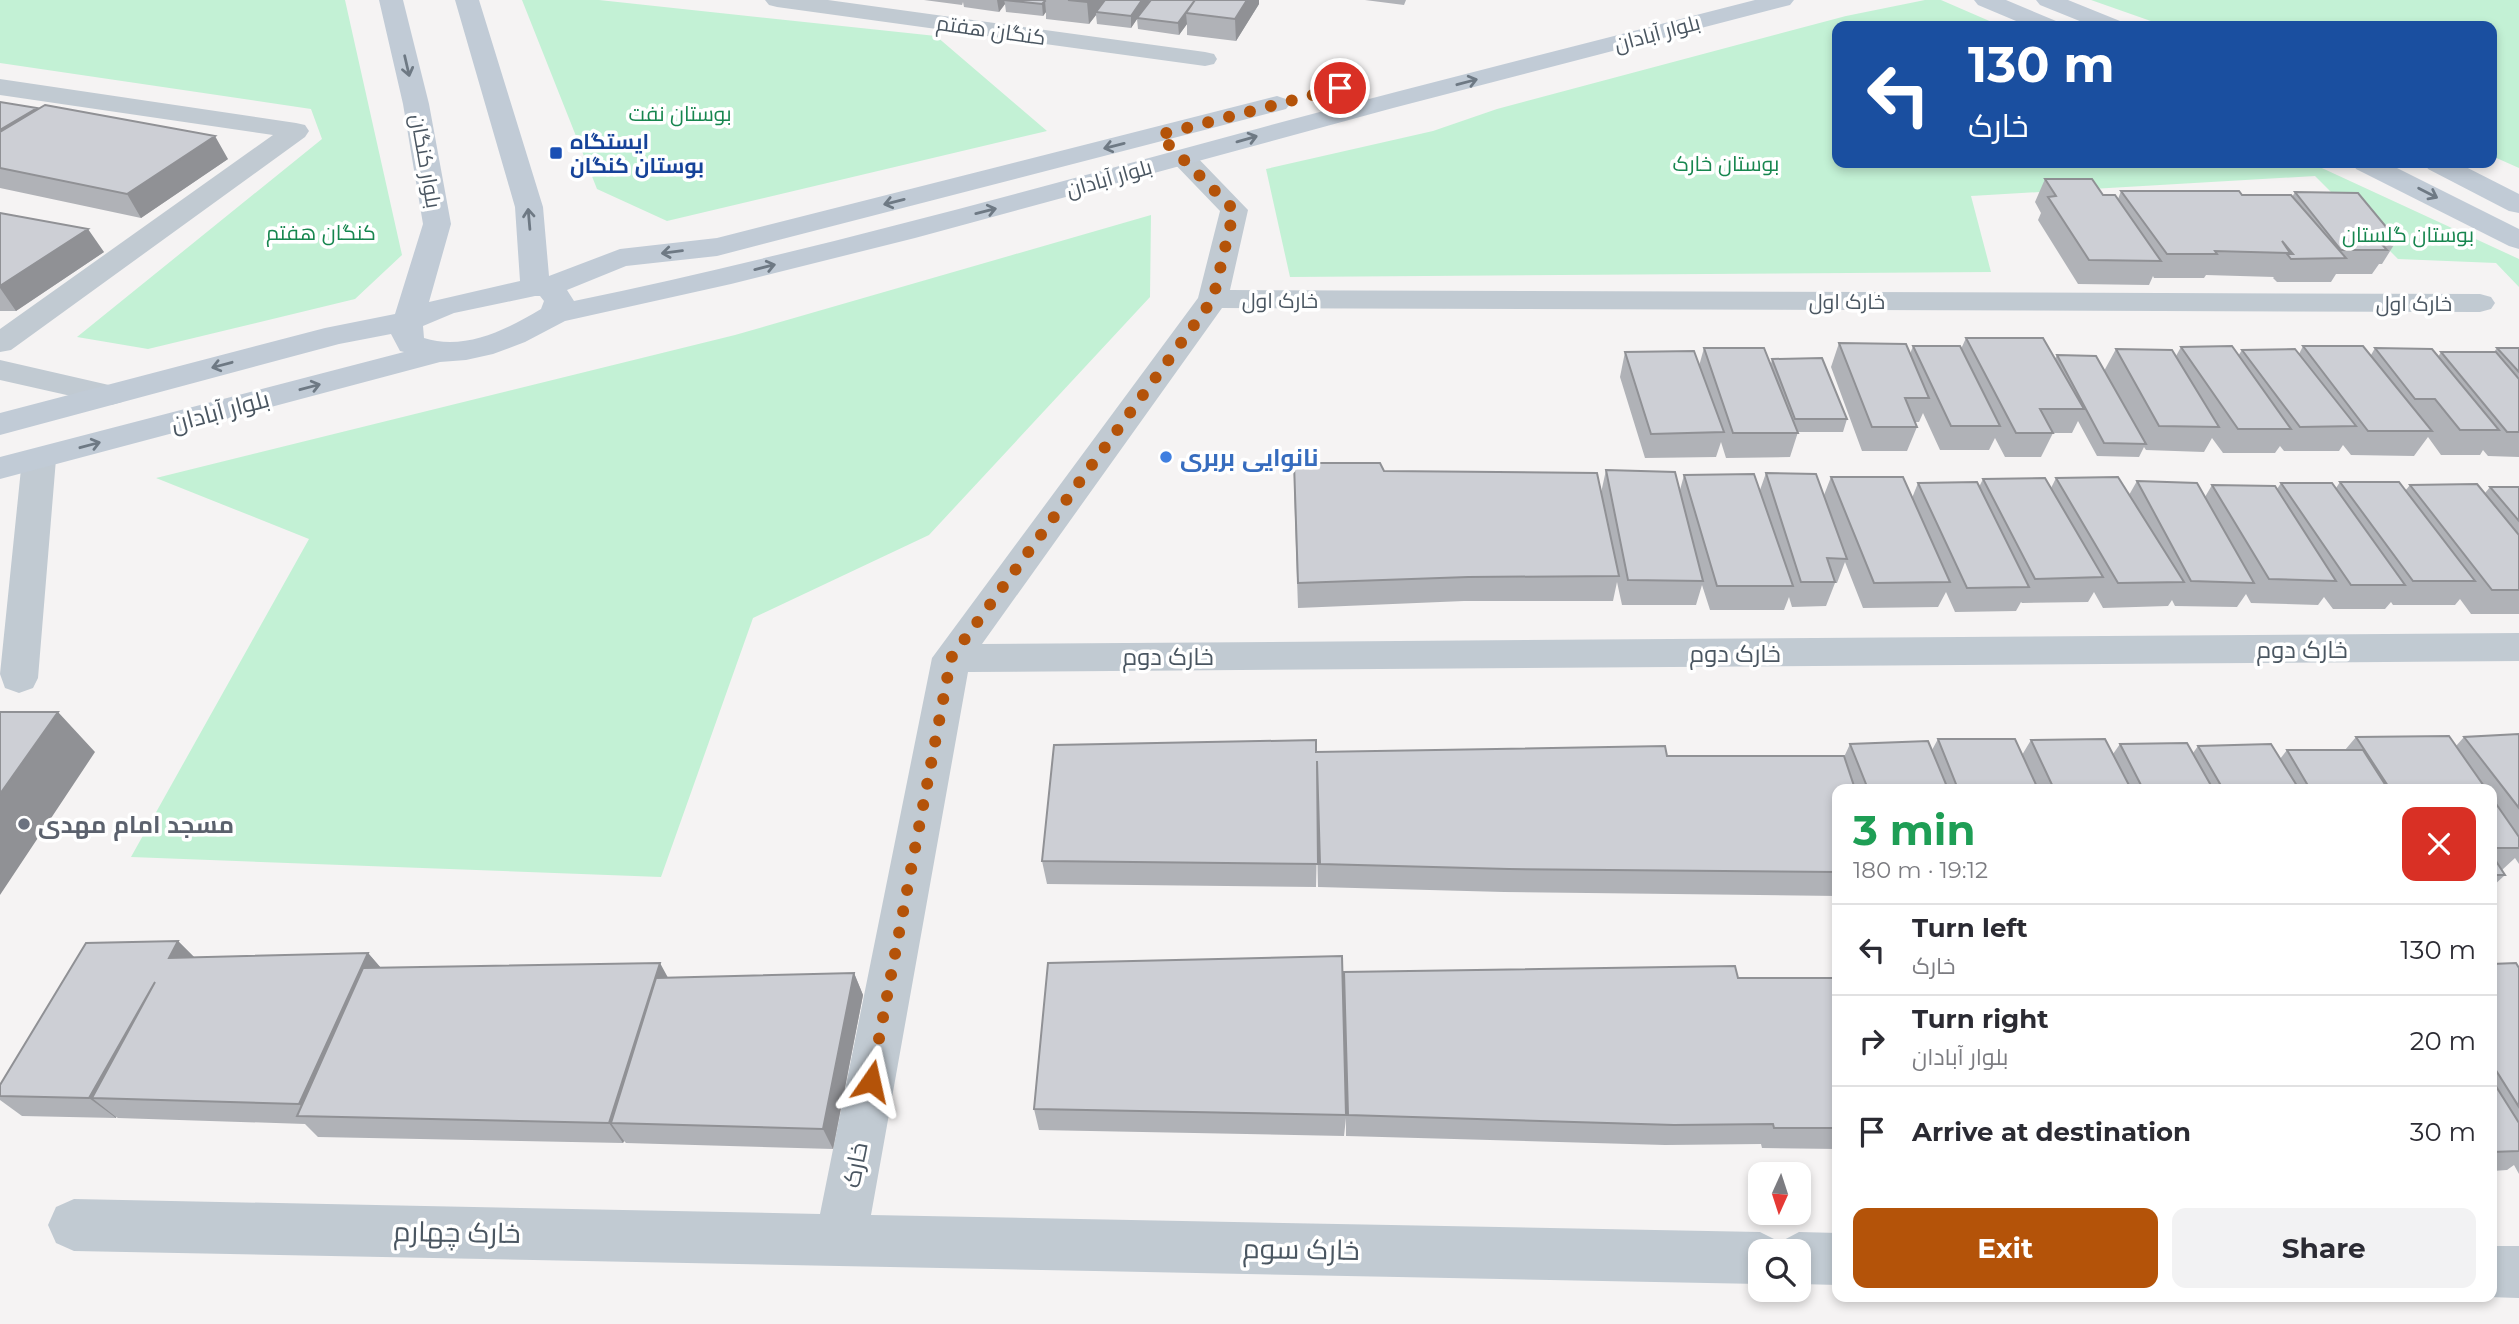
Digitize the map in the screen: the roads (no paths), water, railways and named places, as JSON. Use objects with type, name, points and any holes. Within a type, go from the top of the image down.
[{"type":"main road","name":"بلوار کنگان","points":[[391,0],[416,104],[437,224],[408,321]]},
{"type":"main road","points":[[467,0],[528,207],[546,296]]},
{"type":"main road","name":"بلوار آبادان","points":[[0,468],[440,352],[504,340],[529,331],[546,296],[620,258],[717,247],[1170,146],[1782,0]]},
{"type":"main road","points":[[1986,0],[2036,21]]},
{"type":"main road","points":[[2048,0],[2100,21]]},
{"type":"main road","name":"بلوار آبادان","points":[[0,424],[336,335],[408,321],[445,306],[546,296],[664,292],[1040,198],[1170,146],[1305,97]]},
{"type":"main road","points":[[2376,168],[2519,240]]},
{"type":"main road","points":[[2448,168],[2519,205]]},
{"type":"main road","points":[[408,321],[406,333],[411,344],[440,352]]},
{"type":"street","name":"کنگان هفتم","points":[[777,0],[1205,60]]},
{"type":"street","points":[[0,87],[296,131],[0,343]]},
{"type":"street","name":"خارک","points":[[841,1240],[951,658],[1213,299],[1234,210],[1170,146]]},
{"type":"street","name":"خارک اول","points":[[1213,299],[2480,303]]},
{"type":"street","points":[[0,370],[111,395]]},
{"type":"street","points":[[19,678],[39,458]]},
{"type":"street","name":"خارک دوم","points":[[951,658],[2519,647]]},
{"type":"street","name":"خارک چهارم","points":[[74,1225],[841,1240]]},
{"type":"street","name":"خارک سوم","points":[[841,1240],[1748,1258]]},
{"type":"street","points":[[1811,1258],[1832,1259]]},
{"type":"street","points":[[2497,1272],[2519,1272]]},
{"type":"place","name":"ایستگاه بوستان کنگان","points":[[556,153]]},
{"type":"place","name":"نانوایی بربری","points":[[1166,457]]},
{"type":"place","name":"مسجد امام مهدی","points":[[24,824]]},
{"type":"park label","name":"بوستان نفت","points":[[680,113]]},
{"type":"park label","name":"بوستان خارک","points":[[1726,163]]},
{"type":"park label","name":"بوستان گلستان","points":[[2408,234]]}]
